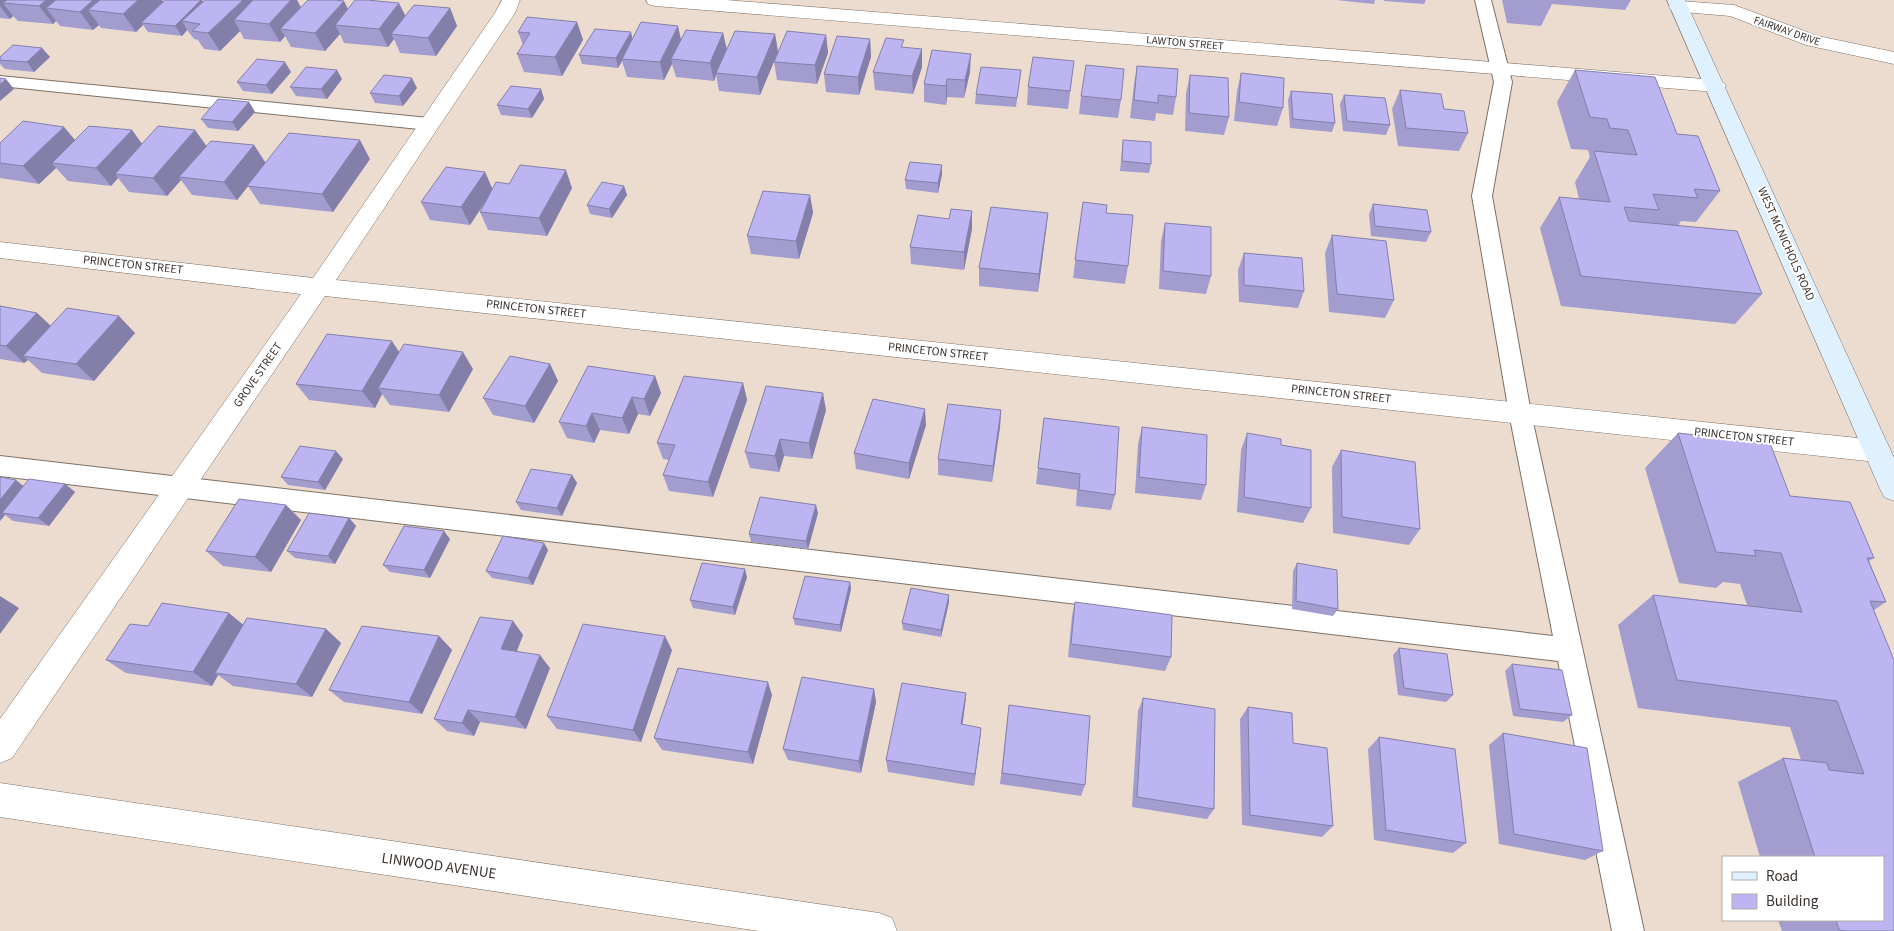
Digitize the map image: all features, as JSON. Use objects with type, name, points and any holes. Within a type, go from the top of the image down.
[{"type":"main road","name":"WEST MCNICHOLS ROAD","points":[[1678,4],[1894,490]]},
{"type":"street","name":"GROVE STREET","points":[[0,747],[320,287],[505,14],[511,0]]},
{"type":"street","name":"LAWTON STREET","points":[[655,0],[1716,86]]},
{"type":"street","name":"FAIRWAY DRIVE","points":[[1678,4],[1734,11],[1813,41],[1894,58]]},
{"type":"street","name":"PRINCETON STREET","points":[[0,250],[320,287],[1877,451]]},
{"type":"street","name":"LINWOOD AVENUE","points":[[0,800],[879,931]]},
{"type":"lane","points":[[1483,0],[1503,82],[1482,196],[1520,413],[1628,931]]},
{"type":"lane","points":[[0,81],[429,124]]},
{"type":"lane","points":[[0,466],[1569,650]]},
{"type":"building","points":[[7,0],[46,0],[39,6],[3,3]]},
{"type":"building","points":[[56,0],[93,0],[80,12],[46,8]]},
{"type":"building","points":[[100,0],[138,0],[123,14],[88,10]]},
{"type":"building","points":[[165,0],[201,0],[175,26],[141,23]]},
{"type":"building","points":[[205,0],[243,0],[208,33],[192,31],[200,24],[182,21]]},
{"type":"building","points":[[253,0],[291,0],[269,24],[234,20]]},
{"type":"building","points":[[308,0],[344,1],[315,33],[280,29]]},
{"type":"building","points":[[355,0],[399,3],[379,29],[335,25]]},
{"type":"building","points":[[414,5],[450,8],[428,38],[391,34]]},
{"type":"building","points":[[527,17],[577,22],[555,57],[517,54],[530,33],[518,32]]},
{"type":"building","points":[[641,22],[678,26],[660,62],[622,59]]},
{"type":"building","points":[[595,29],[631,32],[616,58],[579,55]]},
{"type":"building","points":[[686,30],[723,33],[710,63],[671,59]]},
{"type":"building","points":[[735,31],[775,34],[757,77],[716,73]]},
{"type":"building","points":[[787,31],[826,35],[815,65],[774,62]]},
{"type":"building","points":[[837,36],[870,39],[858,77],[824,74]]},
{"type":"building","points":[[886,38],[904,40],[901,47],[922,49],[912,76],[873,72]]},
{"type":"building","points":[[13,45],[42,48],[27,62],[0,60],[0,57]]},
{"type":"building","points":[[932,50],[971,54],[965,80],[947,79],[946,86],[924,84]]},
{"type":"building","points":[[1033,57],[1074,61],[1070,91],[1028,87]]},
{"type":"building","points":[[257,59],[285,62],[266,85],[237,82]]},
{"type":"building","points":[[1086,65],[1124,69],[1121,100],[1081,96]]},
{"type":"building","points":[[1137,66],[1178,69],[1176,97],[1158,95],[1158,103],[1134,100]]},
{"type":"building","points":[[306,67],[337,70],[321,89],[290,87]]},
{"type":"building","points":[[981,67],[1021,70],[1017,98],[976,94]]},
{"type":"building","points":[[1575,70],[1655,77],[1677,134],[1698,136],[1720,191],[1694,189],[1698,198],[1653,194],[1659,210],[1624,207],[1629,221],[1737,231],[1762,294],[1581,276],[1559,197],[1610,202],[1594,151],[1637,155],[1628,130],[1610,128],[1607,119],[1590,117]]},
{"type":"building","points":[[1241,73],[1284,78],[1283,108],[1239,102]]},
{"type":"building","points":[[384,75],[412,78],[399,96],[370,93]]},
{"type":"building","points":[[1190,75],[1228,78],[1229,117],[1189,113]]},
{"type":"building","points":[[0,78],[6,79],[0,85]]},
{"type":"building","points":[[511,86],[541,89],[528,109],[497,105]]},
{"type":"building","points":[[1400,90],[1441,94],[1444,109],[1464,111],[1468,133],[1406,128]]},
{"type":"building","points":[[1291,91],[1332,94],[1335,123],[1293,119]]},
{"type":"building","points":[[1344,95],[1385,98],[1390,125],[1347,121]]},
{"type":"building","points":[[218,99],[249,102],[232,122],[201,119]]},
{"type":"building","points":[[23,121],[64,127],[23,166],[0,163],[0,143]]},
{"type":"building","points":[[89,126],[132,130],[96,168],[52,163]]},
{"type":"building","points":[[158,126],[195,130],[153,178],[115,174]]},
{"type":"building","points":[[289,133],[360,140],[322,194],[247,186]]},
{"type":"building","points":[[1123,140],[1151,142],[1151,164],[1122,161]]},
{"type":"building","points":[[211,141],[254,145],[224,182],[179,177]]},
{"type":"building","points":[[910,162],[942,165],[938,183],[905,180]]},
{"type":"building","points":[[520,165],[566,170],[539,218],[480,212],[496,182],[509,184]]},
{"type":"building","points":[[446,167],[485,172],[461,207],[421,202]]},
{"type":"building","points":[[602,182],[624,186],[609,209],[587,205]]},
{"type":"building","points":[[763,191],[810,195],[796,241],[747,236]]},
{"type":"building","points":[[1083,202],[1107,205],[1106,213],[1133,215],[1128,266],[1075,260]]},
{"type":"building","points":[[1373,204],[1427,210],[1431,232],[1375,226]]},
{"type":"building","points":[[991,207],[1048,213],[1039,274],[979,268]]},
{"type":"building","points":[[951,209],[972,211],[964,252],[910,247],[918,215],[949,219]]},
{"type":"building","points":[[1165,223],[1211,227],[1211,276],[1163,271]]},
{"type":"building","points":[[1332,235],[1386,241],[1394,300],[1337,294]]},
{"type":"building","points":[[1244,253],[1302,258],[1304,291],[1244,285]]},
{"type":"building","points":[[0,306],[37,313],[6,346],[0,345]]},
{"type":"building","points":[[67,308],[119,316],[76,364],[23,356]]},
{"type":"building","points":[[327,334],[392,341],[362,391],[296,384]]},
{"type":"building","points":[[404,344],[463,352],[439,395],[378,388]]},
{"type":"building","points":[[510,356],[550,364],[525,406],[483,398]]},
{"type":"building","points":[[588,366],[655,376],[644,399],[632,397],[622,418],[592,413],[586,426],[559,422]]},
{"type":"building","points":[[684,376],[743,383],[708,482],[663,475],[675,445],[657,443]]},
{"type":"building","points":[[766,386],[823,393],[809,443],[780,439],[775,456],[745,452]]},
{"type":"building","points":[[873,399],[925,409],[909,463],[854,453]]},
{"type":"building","points":[[948,404],[1001,410],[993,466],[938,459]]},
{"type":"building","points":[[1044,418],[1119,427],[1115,495],[1079,490],[1080,474],[1038,468]]},
{"type":"building","points":[[1142,427],[1207,435],[1206,485],[1139,477]]},
{"type":"building","points":[[1247,433],[1281,439],[1281,445],[1311,450],[1311,508],[1244,497]]},
{"type":"building","points":[[1678,433],[1770,443],[1790,496],[1850,502],[1874,558],[1867,558],[1886,602],[1870,601],[1894,660],[1894,931],[1839,930],[1836,921],[1884,921],[1884,856],[1815,856],[1783,758],[1827,763],[1829,770],[1864,774],[1837,701],[1677,680],[1653,595],[1802,612],[1781,553],[1754,550],[1756,556],[1716,552]]},
{"type":"building","points":[[300,446],[336,451],[318,482],[281,477]]},
{"type":"building","points":[[1341,450],[1415,462],[1420,529],[1342,517]]},
{"type":"building","points":[[531,469],[572,475],[557,508],[516,502]]},
{"type":"building","points":[[0,477],[16,480],[0,500]]},
{"type":"building","points":[[29,479],[65,484],[38,518],[2,513]]},
{"type":"building","points":[[760,497],[816,505],[806,541],[749,534]]},
{"type":"building","points":[[239,499],[286,505],[255,557],[206,551]]},
{"type":"building","points":[[309,513],[349,518],[328,556],[287,551]]},
{"type":"building","points":[[404,526],[444,531],[424,570],[383,565]]},
{"type":"building","points":[[503,536],[544,543],[528,578],[486,571]]},
{"type":"building","points":[[702,563],[745,569],[733,607],[690,600]]},
{"type":"building","points":[[1297,563],[1337,570],[1338,609],[1296,601]]},
{"type":"building","points":[[805,576],[850,582],[840,625],[793,618]]},
{"type":"building","points":[[911,588],[949,595],[941,630],[902,623]]},
{"type":"building","points":[[1075,602],[1172,615],[1171,657],[1071,644]]},
{"type":"building","points":[[162,603],[229,613],[193,672],[106,660],[130,624],[148,626]]},
{"type":"building","points":[[480,617],[513,621],[501,649],[540,655],[515,717],[468,710],[462,723],[434,719]]},
{"type":"building","points":[[247,618],[326,629],[296,684],[215,673]]},
{"type":"building","points":[[583,624],[665,636],[633,730],[547,716]]},
{"type":"building","points":[[362,626],[439,636],[409,702],[329,690]]},
{"type":"building","points":[[1399,648],[1447,654],[1453,695],[1404,688]]},
{"type":"building","points":[[1512,664],[1562,670],[1572,715],[1520,709]]},
{"type":"building","points":[[678,668],[768,682],[748,752],[654,738]]},
{"type":"building","points":[[802,677],[874,689],[859,761],[783,749]]},
{"type":"building","points":[[902,683],[966,693],[961,724],[981,728],[975,774],[886,760]]},
{"type":"building","points":[[1143,698],[1215,709],[1214,809],[1137,797]]},
{"type":"building","points":[[1009,705],[1090,716],[1085,785],[1002,773]]},
{"type":"building","points":[[1248,707],[1292,713],[1293,743],[1327,748],[1333,826],[1250,815]]},
{"type":"building","points":[[1503,733],[1587,748],[1603,851],[1514,834]]},
{"type":"building","points":[[1379,737],[1455,749],[1466,843],[1386,830]]}]
